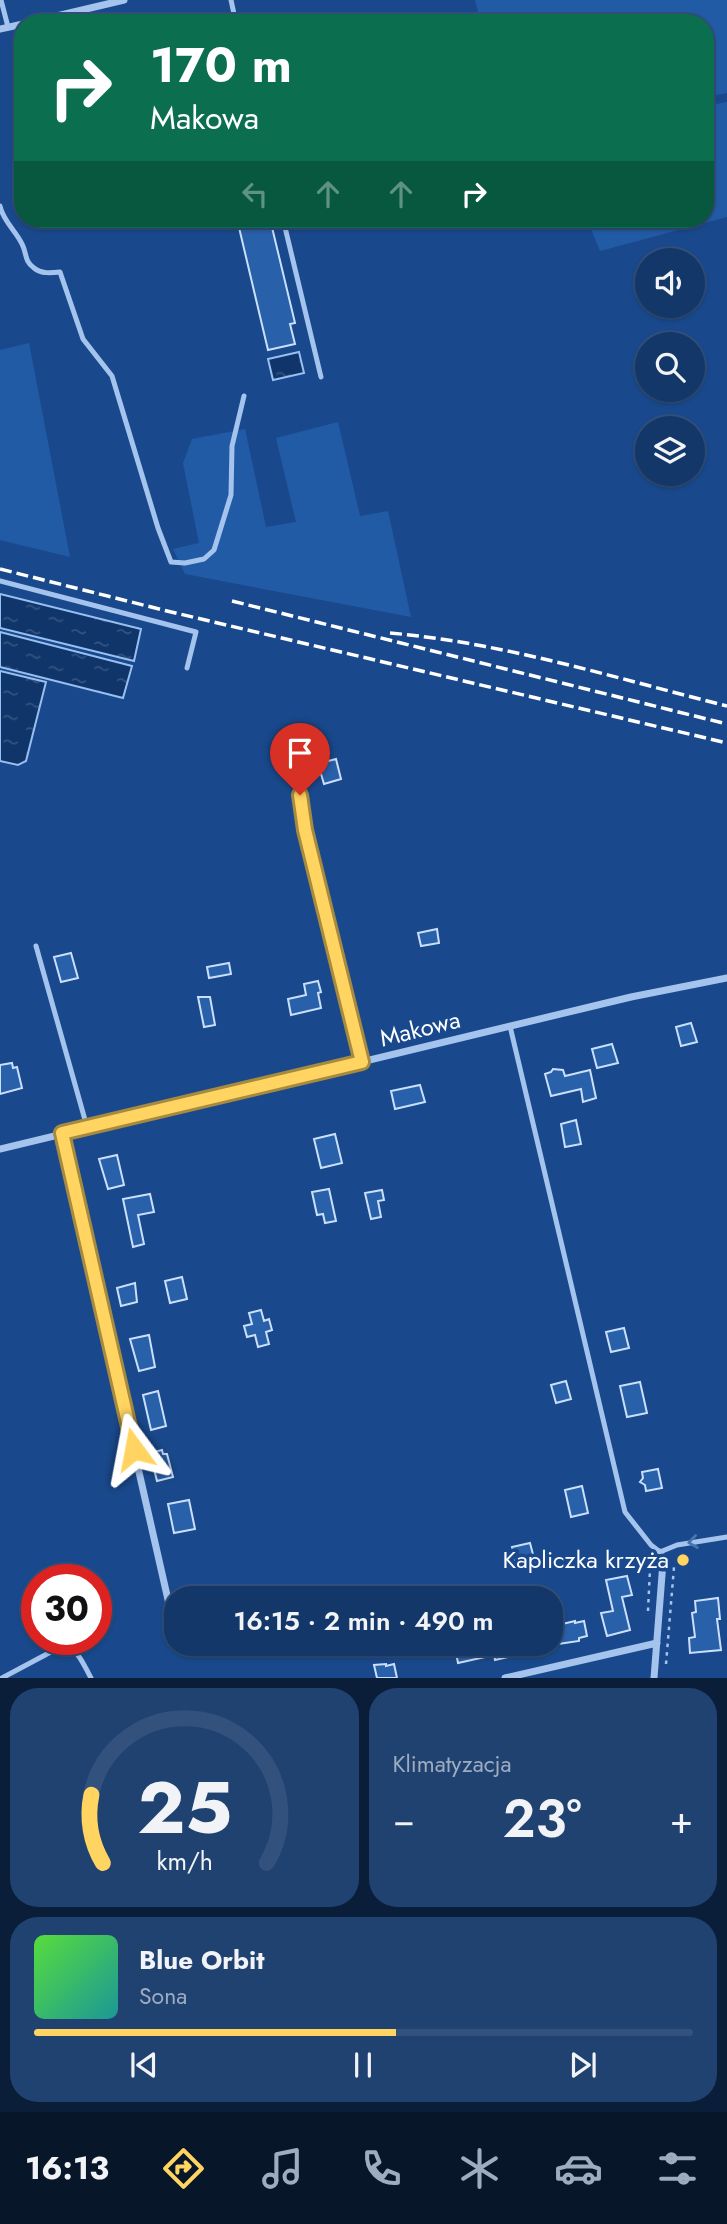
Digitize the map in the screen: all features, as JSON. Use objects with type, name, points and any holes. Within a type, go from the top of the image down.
[{"type":"street","points":[[64,14],[124,0]]},
{"type":"street","name":"Makowa","points":[[0,1149],[631,997],[727,978]]},
{"type":"street","points":[[62,1133],[165,1586]]},
{"type":"street","points":[[654,1678],[663,1562],[660,1552]]},
{"type":"street","points":[[506,1678],[657,1643]]},
{"type":"lane","points":[[1,0],[4,28]]},
{"type":"lane","points":[[0,206],[1,212],[23,245],[26,260],[36,270],[60,272],[83,339],[112,376],[158,528],[171,562],[185,563],[204,559],[214,550],[231,495],[232,446],[244,396]]},
{"type":"lane","points":[[285,228],[321,377]]},
{"type":"lane","points":[[0,581],[195,632],[187,668]]},
{"type":"lane","points":[[300,795],[305,830],[362,1062]]},
{"type":"lane","points":[[36,946],[87,1127]]},
{"type":"lane","points":[[510,1026],[625,1512],[651,1545],[660,1552],[677,1545],[727,1537]]},
{"type":"lane","points":[[2,1678],[62,1646],[69,1646],[75,1651],[91,1678]]},
{"type":"path","points":[[666,1666],[674,1567]]},
{"type":"path","points":[[648,1615],[650,1569]]},
{"type":"shaded area","points":[[475,0],[727,0],[727,93],[714,95],[714,14],[479,14]]},
{"type":"shaded area","points":[[727,102],[727,217],[714,220],[714,104]]},
{"type":"shaded area","points":[[591,228],[686,228],[600,251]]},
{"type":"shaded area","points":[[29,343],[70,557],[0,540],[0,350]]},
{"type":"shaded area","points":[[338,422],[360,516],[388,511],[411,617],[185,574],[173,549],[199,543],[183,463],[192,439],[245,429],[266,527],[296,522],[276,438]]},
{"type":"water","points":[[299,352],[304,373],[273,380],[268,359]]},
{"type":"water","points":[[0,594],[141,629],[134,661],[0,628]]},
{"type":"water","points":[[0,632],[132,666],[123,698],[0,667]]},
{"type":"water","points":[[0,671],[46,682],[26,761],[18,765],[0,761]]},
{"type":"building","points":[[239,228],[272,228],[295,323],[290,324],[295,344],[268,350]]},
{"type":"building","points":[[336,759],[341,779],[324,784],[321,774],[316,775],[313,765]]},
{"type":"building","points":[[437,929],[439,943],[421,946],[418,933]]},
{"type":"building","points":[[71,953],[78,978],[61,982],[54,957]]},
{"type":"building","points":[[229,963],[231,974],[209,978],[207,967]]},
{"type":"building","points":[[318,981],[321,1008],[291,1015],[288,999],[306,995],[304,984]]},
{"type":"building","points":[[198,997],[210,997],[215,1025],[204,1027]]},
{"type":"building","points":[[691,1023],[697,1042],[681,1046],[676,1027]]},
{"type":"building","points":[[612,1044],[618,1063],[597,1068],[592,1049]]},
{"type":"building","points":[[12,1063],[13,1068],[17,1067],[22,1088],[0,1094],[0,1065]]},
{"type":"building","points":[[553,1069],[563,1070],[565,1076],[590,1070],[596,1098],[583,1102],[581,1089],[551,1096],[545,1074]]},
{"type":"building","points":[[420,1085],[425,1102],[395,1109],[391,1091]]},
{"type":"building","points":[[576,1120],[581,1144],[565,1147],[561,1124]]},
{"type":"building","points":[[335,1134],[342,1163],[321,1168],[314,1139]]},
{"type":"building","points":[[117,1155],[124,1185],[108,1189],[99,1159]]},
{"type":"building","points":[[329,1189],[336,1221],[325,1223],[323,1214],[317,1215],[312,1192]]},
{"type":"building","points":[[382,1190],[384,1200],[378,1201],[381,1217],[371,1219],[365,1193]]},
{"type":"building","points":[[150,1194],[154,1212],[138,1215],[144,1244],[133,1247],[123,1199]]},
{"type":"building","points":[[182,1277],[187,1299],[170,1303],[165,1281]]},
{"type":"building","points":[[135,1283],[137,1302],[121,1306],[117,1288]]},
{"type":"building","points":[[261,1310],[264,1321],[269,1319],[272,1330],[266,1332],[269,1344],[258,1347],[255,1335],[247,1337],[244,1326],[252,1324],[249,1313]]},
{"type":"building","points":[[624,1328],[629,1348],[611,1352],[606,1332]]},
{"type":"building","points":[[149,1335],[155,1367],[139,1371],[130,1339]]},
{"type":"building","points":[[566,1381],[571,1399],[556,1403],[551,1385]]},
{"type":"building","points":[[640,1382],[647,1413],[627,1417],[620,1386]]},
{"type":"building","points":[[158,1391],[166,1426],[151,1430],[143,1395]]},
{"type":"building","points":[[162,1450],[163,1454],[167,1454],[173,1477],[157,1481],[150,1453]]},
{"type":"building","points":[[658,1469],[662,1488],[646,1491],[645,1485],[640,1482],[643,1478],[642,1472]]},
{"type":"building","points":[[582,1486],[588,1513],[571,1517],[565,1490]]},
{"type":"building","points":[[189,1500],[195,1529],[174,1533],[168,1504]]},
{"type":"building","points":[[530,1543],[536,1566],[518,1570],[512,1547]]},
{"type":"building","points":[[627,1576],[632,1595],[622,1597],[630,1630],[607,1636],[601,1613],[613,1611],[606,1580]]},
{"type":"building","points":[[718,1598],[720,1619],[717,1619],[721,1650],[690,1653],[689,1638],[695,1637],[692,1613],[696,1612],[695,1601]]},
{"type":"building","points":[[584,1621],[587,1636],[579,1638],[579,1641],[563,1643],[563,1624]]},
{"type":"building","points":[[457,1656],[490,1656],[458,1663]]},
{"type":"building","points":[[494,1656],[508,1656],[508,1657],[495,1660]]},
{"type":"building","points":[[394,1664],[397,1678],[377,1678],[374,1665]]},
{"type":"railway","points":[[0,569],[727,743]]},
{"type":"railway","points":[[232,601],[727,724]]},
{"type":"railway","points":[[390,633],[518,653],[727,706]]},
{"type":"place","name":"Kapliczka krzyża","points":[[683,1560]]},
{"type":"route","points":[[134,1449],[62,1133],[362,1062],[305,830],[300,795]]}]
